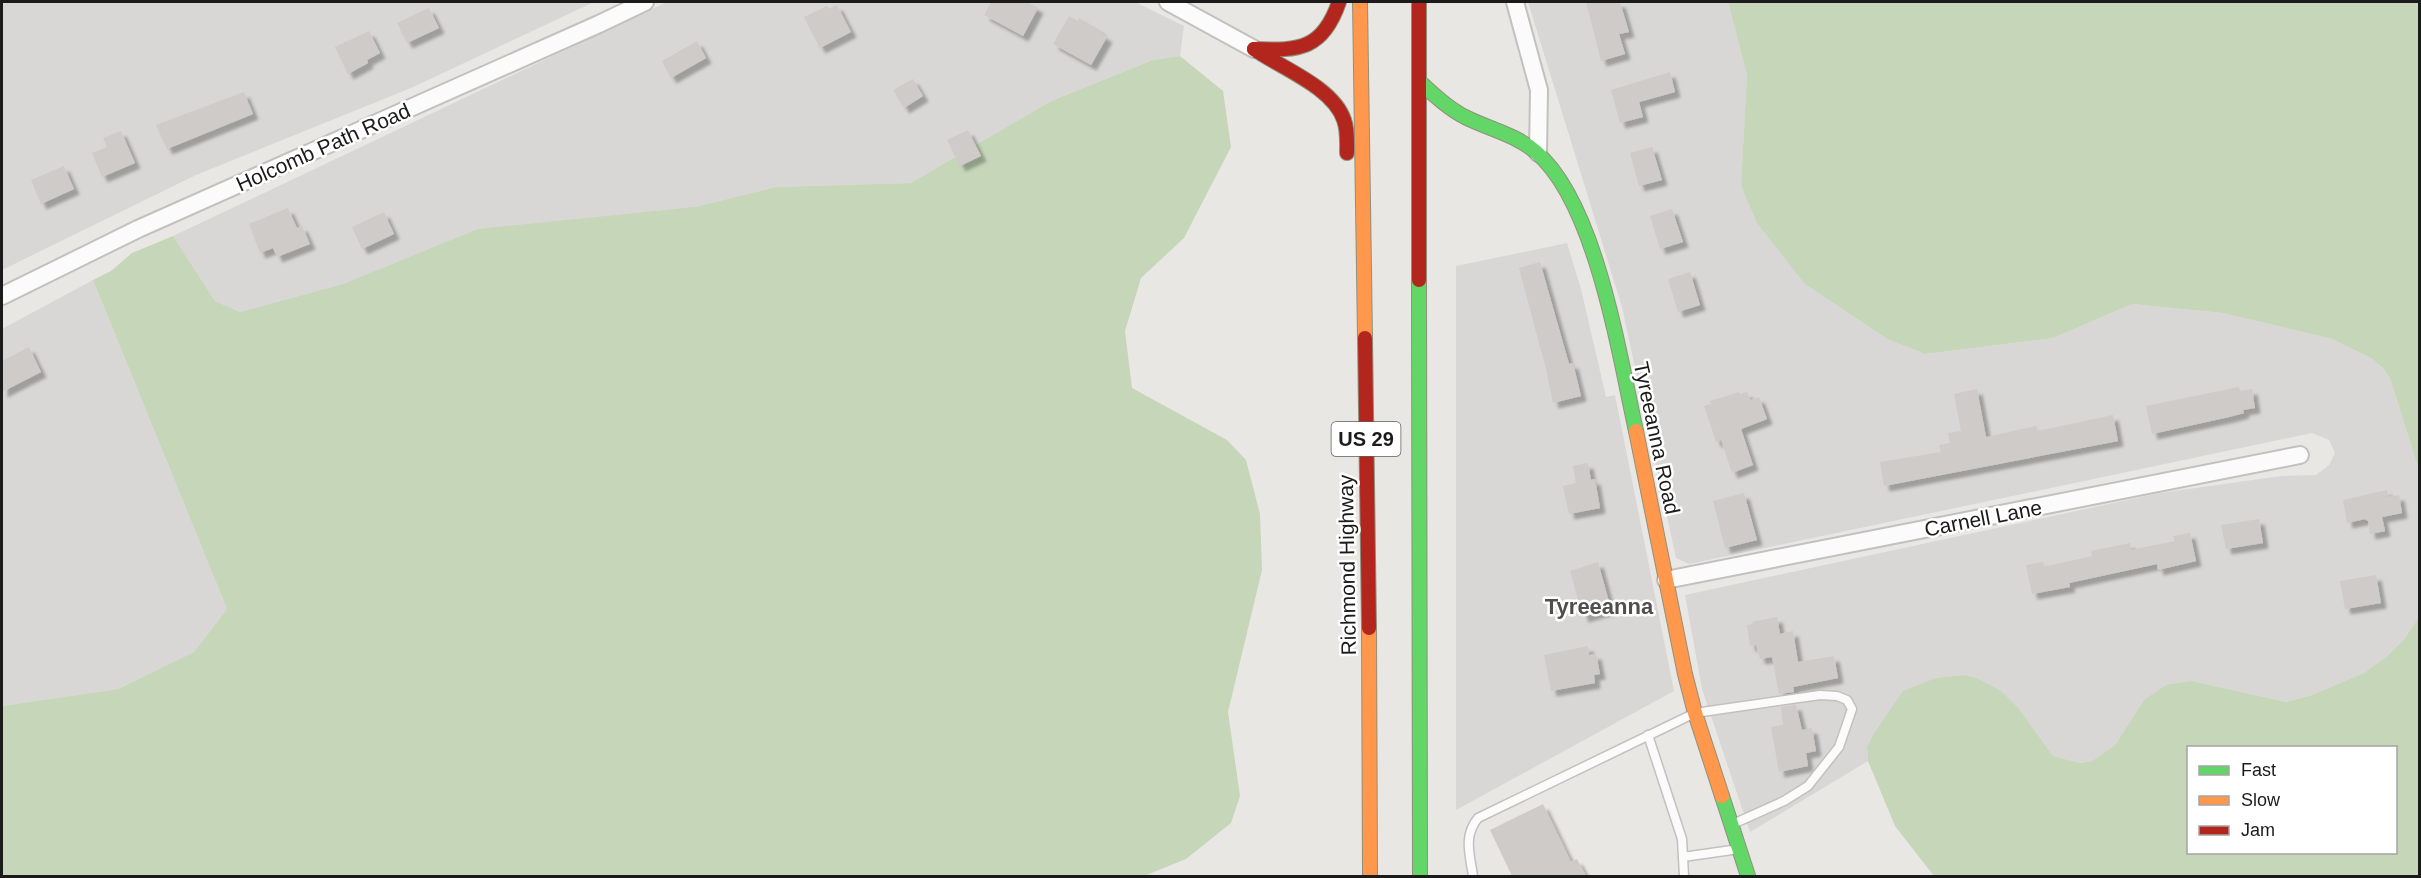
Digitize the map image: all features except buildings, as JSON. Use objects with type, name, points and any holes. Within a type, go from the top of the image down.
[{"type":"main road","points":[[1254,49],[1288,50],[1310,46],[1326,32],[1339,2]]},
{"type":"main road","name":"Richmond Highway","points":[[1360,2],[1371,776],[1369,876]]},
{"type":"main road","name":"US 29","points":[[1419,2],[1420,876]]},
{"type":"main road","points":[[1254,49],[1271,62],[1323,92],[1338,106],[1346,130],[1347,165]]},
{"type":"main road","name":"Tyreeanna Road","points":[[1420,82],[1465,117],[1515,137],[1538,153],[1555,172],[1569,195],[1592,255],[1631,409],[1684,674],[1748,876]]},
{"type":"main road","points":[[1356,686],[1369,876]]},
{"type":"street","name":"Holcomb Path Road","points":[[2,296],[138,229],[645,2]]},
{"type":"street","points":[[1168,2],[1254,49]]},
{"type":"street","points":[[1515,2],[1539,90],[1538,153]]},
{"type":"street","name":"Carnell Lane","points":[[1665,580],[2300,455]]},
{"type":"lane","points":[[1473,876],[1468,840],[1470,828],[1478,818],[1648,735],[1695,713],[1820,695],[1837,696],[1847,700],[1852,709],[1839,747],[1808,786],[1784,801],[1732,825]]},
{"type":"lane","points":[[1648,735],[1682,839],[1684,876]]},
{"type":"lane","points":[[1683,857],[1739,848]]},
{"type":"shaded area","points":[[2,2],[594,2],[411,88],[196,175],[2,270]]},
{"type":"shaded area","points":[[667,2],[1135,2],[1184,26],[1180,56],[1153,60],[1051,101],[911,183],[776,187],[695,207],[346,283],[240,312],[215,301],[173,236]]},
{"type":"shaded area","points":[[1528,2],[1728,2],[1747,75],[1741,185],[1805,284],[1887,339],[1925,354],[2053,338],[2132,304],[2223,313],[2332,339],[2371,358],[2390,378],[2419,470],[2419,617],[2405,638],[2386,657],[2364,673],[2312,695],[2286,702],[2192,681],[2144,700],[2115,745],[2092,761],[2078,763],[2053,756],[2020,710],[1963,675],[1936,678],[1867,747],[1868,761],[1750,832],[1702,689],[1685,595],[2160,493],[2281,476],[2316,475],[2329,465],[2335,453],[2329,440],[2312,433],[1689,564],[1676,558],[1622,307]]},
{"type":"shaded area","points":[[1567,243],[1581,289],[1606,397],[1615,395],[1674,691],[1456,810],[1456,266]]},
{"type":"shaded area","points":[[93,280],[227,609],[194,652],[118,689],[2,706],[2,329]]},
{"type":"green space","points":[[1728,2],[2419,2],[2419,470],[2390,378],[2371,358],[2332,339],[2223,313],[2132,304],[2053,338],[1925,354],[1887,339],[1805,284],[1757,223],[1741,185],[1747,75]]},
{"type":"green space","points":[[1180,56],[1223,91],[1231,147],[1184,238],[1141,278],[1125,331],[1132,388],[1227,440],[1246,460],[1260,514],[1262,570],[1228,712],[1240,796],[1231,823],[1186,859],[1144,876],[2,876],[2,706],[118,689],[194,652],[227,609],[93,280],[111,271],[132,253],[173,236],[215,301],[240,312],[346,283],[478,229],[695,207],[776,187],[911,183],[1051,101],[1153,60]]},
{"type":"green space","points":[[2419,617],[2419,876],[1934,876],[1895,826],[1868,761],[1867,747],[1873,735],[1903,691],[1936,678],[1963,675],[1976,678],[2001,691],[2020,710],[2053,756],[2079,763],[2092,761],[2115,745],[2144,700],[2166,685],[2192,681],[2286,702],[2312,695],[2364,673],[2386,657],[2405,638]]},
{"type":"traffic: fast","points":[[1420,82],[1460,114],[1528,146],[1557,175],[1575,206],[1590,242],[1613,322],[1636,431]]},
{"type":"traffic: fast","points":[[1419,280],[1420,876]]},
{"type":"traffic: fast","points":[[1722,796],[1748,876]]},
{"type":"traffic: slow","points":[[1360,2],[1365,338]]},
{"type":"traffic: slow","points":[[1636,431],[1685,674],[1722,796]]},
{"type":"traffic: slow","points":[[1369,628],[1370,876]]},
{"type":"traffic: jam","points":[[1254,49],[1284,49],[1308,44],[1325,29],[1333,18],[1339,2]]},
{"type":"traffic: jam","points":[[1419,2],[1419,280]]},
{"type":"traffic: jam","points":[[1254,49],[1318,88],[1338,108],[1347,132],[1347,153]]},
{"type":"traffic: jam","points":[[1365,338],[1369,628]]},
{"type":"district","name":"Tyreeanna","points":[[1599,606]]}]
